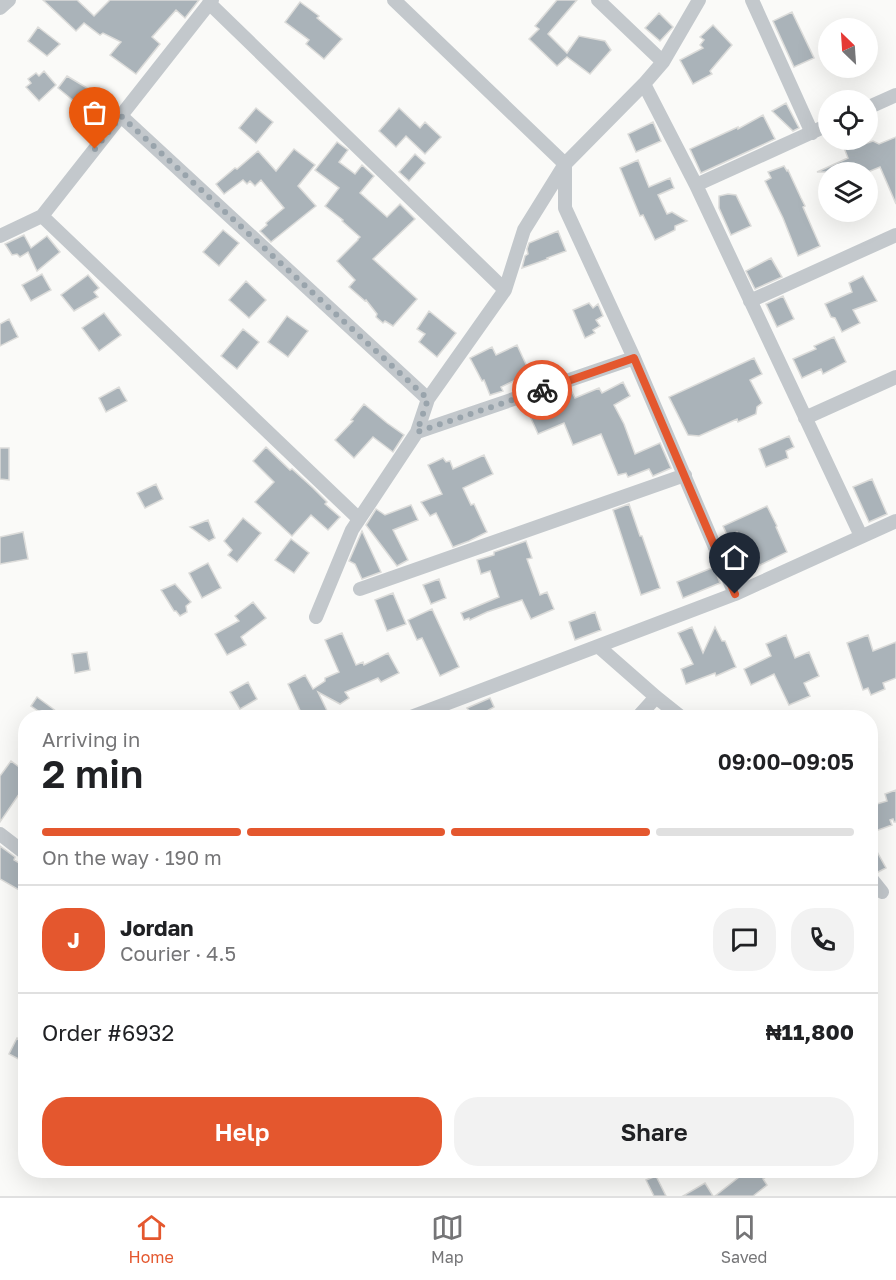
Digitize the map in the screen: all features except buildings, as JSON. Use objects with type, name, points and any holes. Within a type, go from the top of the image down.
[{"type":"street","points":[[0,8],[9,0]]},
{"type":"street","points":[[394,0],[565,164],[565,208],[634,358],[735,594]]},
{"type":"street","points":[[598,0],[663,62]]},
{"type":"street","points":[[316,617],[352,530],[417,432],[428,399],[505,290],[524,230],[565,164],[663,62],[699,0]]},
{"type":"street","points":[[752,0],[812,133]]},
{"type":"street","points":[[0,236],[42,216],[211,2],[505,290]]},
{"type":"street","points":[[644,84],[696,185],[861,536]]},
{"type":"street","points":[[878,103],[896,95]]},
{"type":"street","points":[[121,116],[428,399]]},
{"type":"street","points":[[696,185],[818,130]]},
{"type":"street","points":[[42,216],[359,519]]},
{"type":"street","points":[[750,301],[896,235]]},
{"type":"street","points":[[417,432],[634,358]]},
{"type":"street","points":[[805,418],[896,377]]},
{"type":"street","points":[[360,589],[685,475]]},
{"type":"street","points":[[430,710],[735,594],[896,521]]},
{"type":"street","points":[[599,647],[672,710]]},
{"type":"street","points":[[644,710],[656,697]]},
{"type":"street","points":[[0,834],[18,848]]},
{"type":"street","points":[[878,887],[882,892]]},
{"type":"way so far","points":[[95,149],[121,116],[428,399],[417,432],[542,390]]},
{"type":"route","points":[[542,390],[634,358],[735,594]]}]
